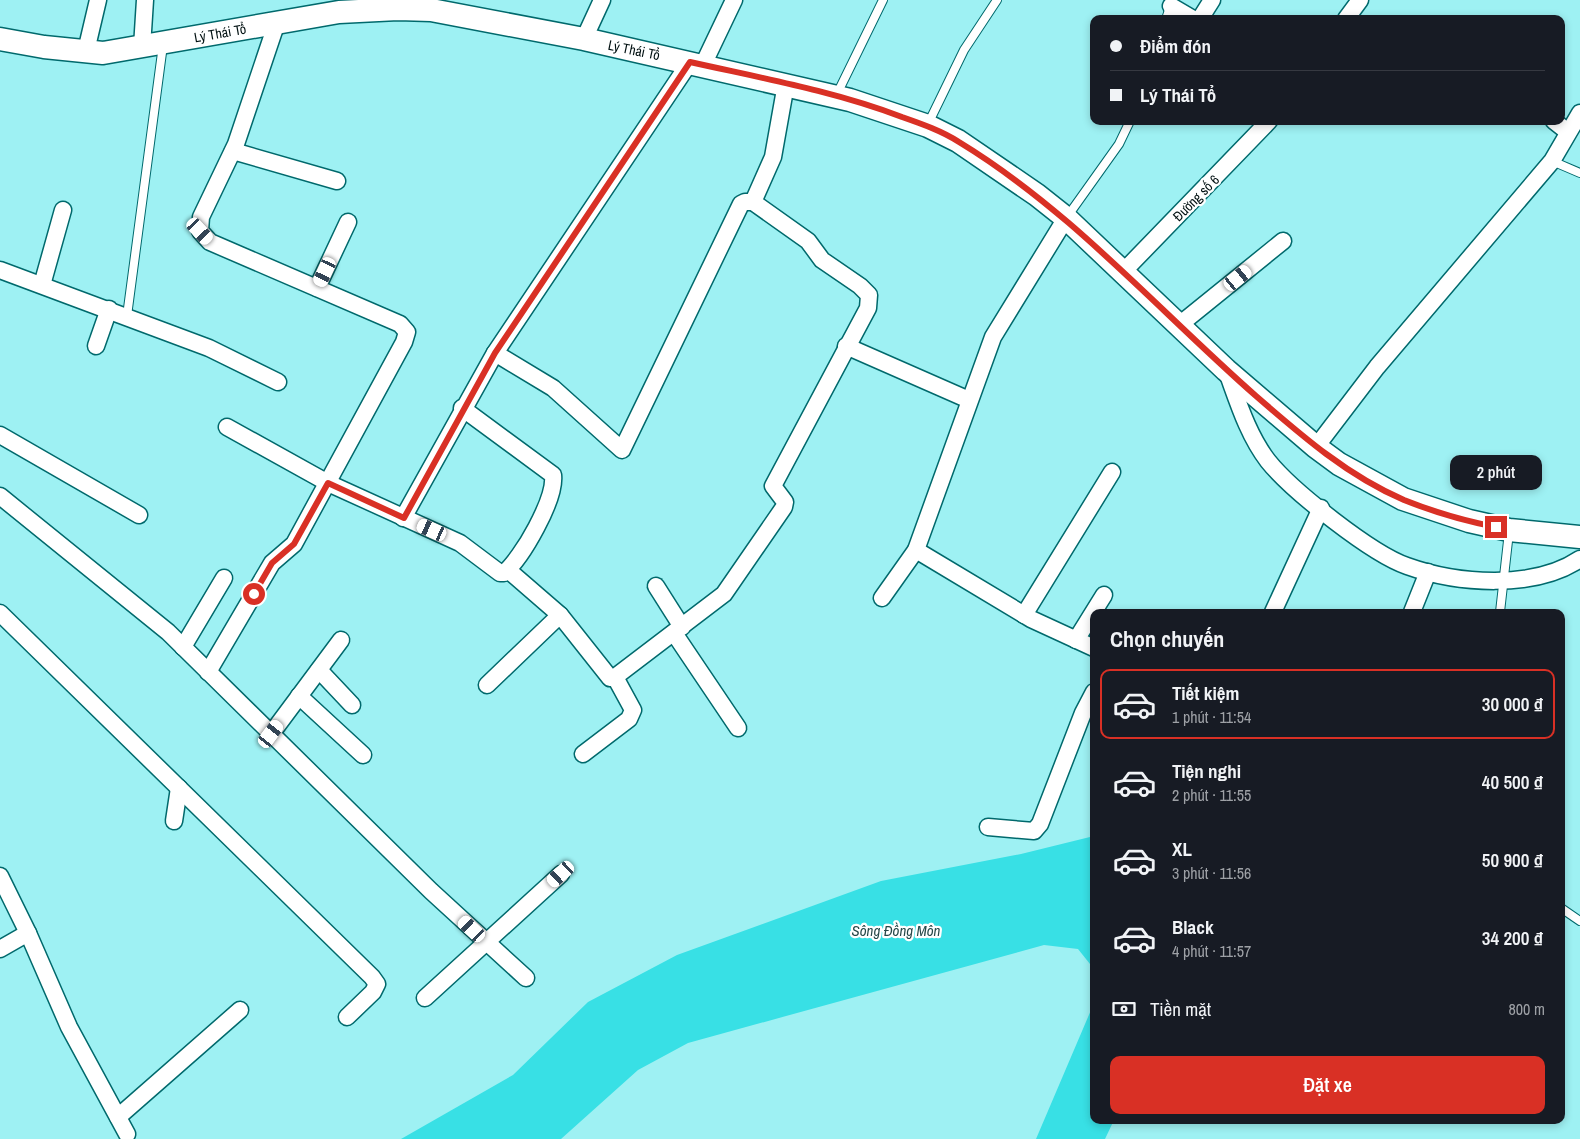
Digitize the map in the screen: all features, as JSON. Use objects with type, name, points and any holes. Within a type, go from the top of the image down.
[{"type":"main road","name":"Lý Thái Tổ","points":[[0,39],[103,53],[339,12],[432,5],[836,96],[928,126],[958,140],[1037,195],[1066,218],[1226,370],[1316,447],[1339,464],[1403,499],[1469,521],[1509,530],[1580,537]]},
{"type":"street","points":[[86,51],[98,0]]},
{"type":"street","points":[[145,0],[153,45]]},
{"type":"street","points":[[584,39],[602,0]]},
{"type":"street","points":[[404,518],[462,408],[495,353],[696,64],[734,0]]},
{"type":"street","points":[[1203,15],[1212,0]]},
{"type":"street","points":[[1349,15],[1360,0]]},
{"type":"street","points":[[1170,8],[1185,15]]},
{"type":"street","points":[[208,672],[282,554],[294,544],[404,342],[407,332],[400,324],[210,242],[200,231],[201,217],[233,151],[277,22]]},
{"type":"street","points":[[753,202],[772,157],[786,84]]},
{"type":"street","points":[[1316,447],[1377,367],[1552,160],[1579,116]]},
{"type":"street","name":"Đường số 6","points":[[1122,273],[1265,125]]},
{"type":"street","points":[[1559,125],[1568,132]]},
{"type":"street","points":[[233,151],[337,181]]},
{"type":"street","points":[[495,353],[553,388],[622,450],[738,208],[745,202],[753,202],[808,241],[822,260],[860,286],[869,296],[868,308],[846,346],[773,486],[786,502],[784,507],[724,594],[678,630],[615,677],[610,678],[560,615],[508,570]]},
{"type":"street","points":[[42,285],[63,210]]},
{"type":"street","points":[[882,598],[916,550],[969,400],[1001,320],[1066,218]]},
{"type":"street","points":[[317,288],[348,222]]},
{"type":"street","points":[[1178,326],[1283,242]]},
{"type":"street","points":[[0,270],[109,309],[209,348],[278,382]]},
{"type":"street","points":[[96,346],[109,309]]},
{"type":"street","points":[[846,346],[969,400]]},
{"type":"street","points":[[1226,370],[1247,426],[1267,460],[1289,484],[1371,546],[1406,566],[1453,579],[1503,581],[1549,574],[1580,559]]},
{"type":"street","points":[[227,427],[328,483],[460,543],[504,574],[546,510],[554,481],[553,475],[462,408]]},
{"type":"street","points":[[0,436],[139,515]]},
{"type":"street","points":[[1024,615],[1112,472]]},
{"type":"street","points":[[0,496],[183,647],[431,891],[526,978]]},
{"type":"street","points":[[1274,609],[1321,508]]},
{"type":"street","points":[[916,550],[1024,615],[1090,646]]},
{"type":"street","points":[[1413,609],[1428,572]]},
{"type":"street","points":[[183,647],[224,578]]},
{"type":"street","points":[[656,586],[678,630],[738,728]]},
{"type":"street","points":[[1095,609],[1104,595]]},
{"type":"street","points":[[0,613],[372,977],[377,984],[373,992],[347,1017]]},
{"type":"street","points":[[487,685],[560,615]]},
{"type":"street","points":[[1076,640],[1090,618]]},
{"type":"street","points":[[271,734],[341,640]]},
{"type":"street","points":[[319,670],[352,705]]},
{"type":"street","points":[[584,754],[629,719],[632,714],[633,710],[615,677]]},
{"type":"street","points":[[299,696],[363,755]]},
{"type":"street","points":[[988,827],[1027,832],[1034,831],[1040,824],[1083,713],[1090,700]]},
{"type":"street","points":[[174,821],[179,788]]},
{"type":"street","points":[[425,998],[561,874]]},
{"type":"street","points":[[0,876],[28,933],[69,1027],[127,1134]]},
{"type":"street","points":[[0,949],[28,933]]},
{"type":"street","points":[[118,1117],[240,1010]]},
{"type":"lane","points":[[836,96],[883,0]]},
{"type":"lane","points":[[928,126],[964,50],[997,0]]},
{"type":"lane","points":[[126,316],[153,45]]},
{"type":"lane","points":[[1066,218],[1119,144],[1128,125]]},
{"type":"lane","points":[[1552,160],[1580,173]]},
{"type":"lane","points":[[1500,609],[1509,530]]},
{"type":"lane","points":[[1565,911],[1580,921]]},
{"type":"water","name":"Sông Đồng Môn","points":[[1090,837],[1090,964],[1078,949],[1044,945],[688,1043],[638,1070],[561,1139],[401,1139],[513,1075],[588,1002],[677,955],[881,881],[1021,854]]},
{"type":"water","points":[[1090,1012],[1090,1124],[1112,1124],[1105,1139],[1036,1139]]},
{"type":"route","points":[[254,594],[272,563],[294,544],[328,483],[404,518],[462,408],[495,353],[690,62],[850,100],[928,126],[958,140],[1037,195],[1066,218],[1226,370],[1316,447],[1339,464],[1403,499],[1432,510],[1496,527]]}]
